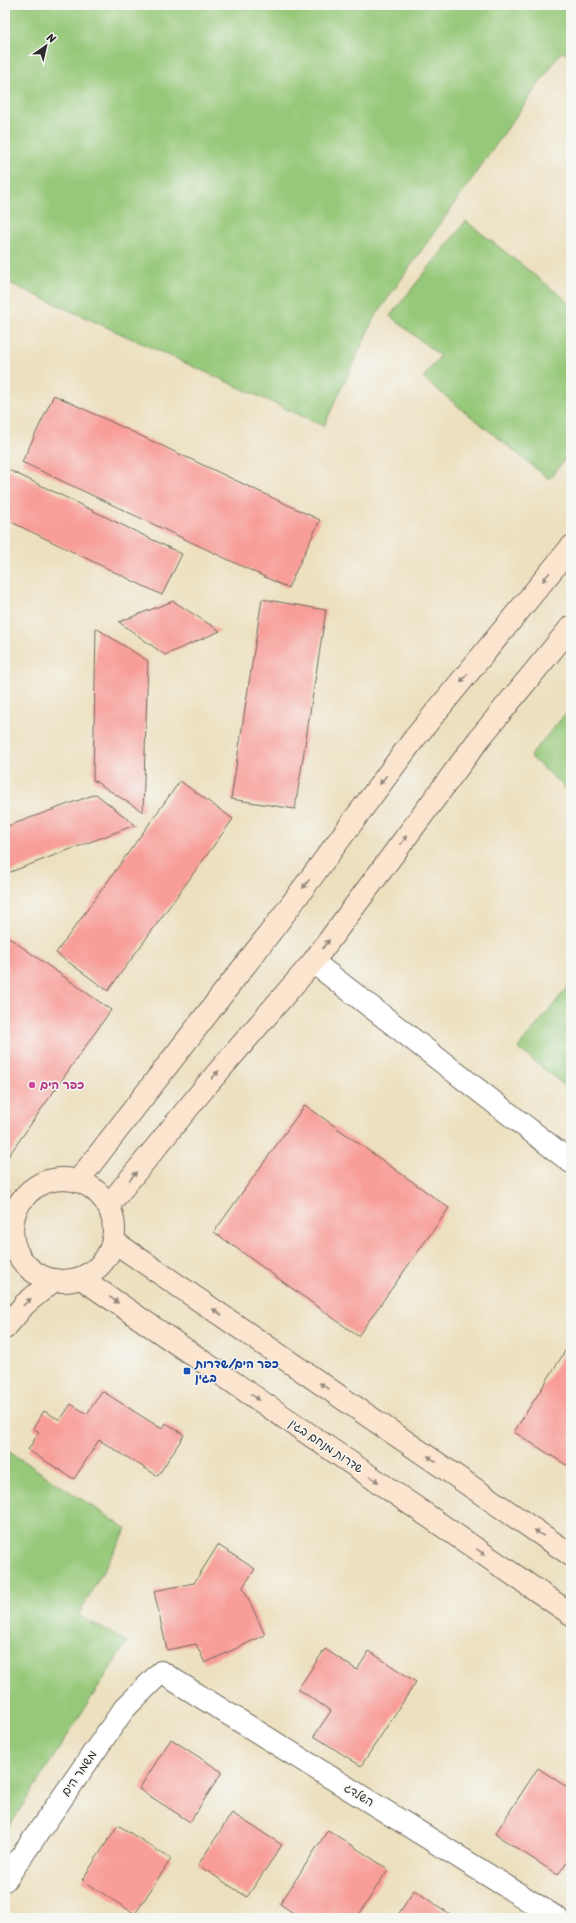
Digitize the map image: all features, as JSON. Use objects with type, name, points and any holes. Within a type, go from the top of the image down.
[{"type":"street","points":[[78,1181],[276,925],[414,739],[571,547]]},
{"type":"street","points":[[108,1206],[206,1086],[313,962],[480,739],[571,627]]},
{"type":"street","points":[[313,962],[571,1162]]},
{"type":"street","points":[[62,1179],[78,1181],[90,1187],[100,1195],[108,1206],[114,1223],[113,1241],[107,1256],[96,1269],[81,1278],[68,1281],[54,1280],[41,1276],[29,1268],[9,1243],[14,1214],[13,1195],[32,1189],[46,1182],[62,1179]]},
{"type":"street","points":[[113,1241],[571,1555]]},
{"type":"street","name":"שדרות מנחם בגין","points":[[81,1278],[571,1614]]},
{"type":"street","points":[[5,1328],[25,1304],[54,1280]]},
{"type":"street","name":"משמר הים","points":[[5,1880],[124,1708],[161,1672]]},
{"type":"street","name":"השלדג","points":[[161,1672],[557,1918]]},
{"type":"green space","points":[[5,5],[571,5],[571,58],[562,51],[374,318],[324,426],[5,281]]},
{"type":"green space","points":[[466,221],[571,304],[571,452],[549,479],[423,378],[440,356],[390,316]]},
{"type":"green space","points":[[571,707],[571,793],[530,756]]},
{"type":"green space","points":[[571,983],[571,1091],[518,1048]]},
{"type":"green space","points":[[5,1449],[127,1529],[78,1615],[127,1642],[5,1833],[5,1588],[12,1579],[5,1574]]},
{"type":"building","points":[[54,395],[320,520],[288,588],[22,462]]},
{"type":"building","points":[[5,468],[182,554],[162,595],[5,519]]},
{"type":"building","points":[[262,599],[326,610],[295,809],[231,799]]},
{"type":"building","points":[[173,601],[220,631],[165,655],[119,622]]},
{"type":"building","points":[[96,628],[148,661],[143,812],[93,780]]},
{"type":"building","points":[[180,781],[233,819],[108,991],[56,953]]},
{"type":"building","points":[[96,794],[135,825],[5,874],[5,827]]},
{"type":"building","name":"כפר הים","points":[[5,935],[111,1010],[5,1161]]},
{"type":"building","points":[[305,1105],[449,1208],[358,1336],[214,1232]]},
{"type":"building","points":[[571,1342],[571,1468],[514,1432]]},
{"type":"building","points":[[102,1391],[162,1429],[166,1423],[184,1435],[158,1476],[99,1440],[74,1479],[28,1450],[39,1432],[33,1428],[44,1411],[60,1420],[71,1404],[87,1414]]},
{"type":"building","points":[[218,1545],[255,1569],[243,1587],[265,1635],[205,1663],[196,1644],[167,1650],[154,1591],[194,1583]]},
{"type":"building","points":[[325,1649],[357,1670],[369,1651],[416,1682],[361,1766],[314,1736],[331,1711],[298,1689]]},
{"type":"building","points":[[171,1739],[222,1772],[190,1822],[139,1789]]},
{"type":"building","points":[[538,1768],[571,1790],[571,1855],[558,1875],[495,1834]]},
{"type":"building","points":[[232,1813],[282,1845],[247,1897],[198,1865]]},
{"type":"building","points":[[118,1825],[171,1859],[135,1914],[82,1880]]},
{"type":"building","points":[[328,1830],[388,1869],[357,1918],[301,1918],[280,1904]]},
{"type":"building","points":[[414,1890],[456,1918],[396,1918]]},
{"type":"place","name":"כפר הים","points":[[32,1085]]},
{"type":"place","name":"כפר הים/שדרות בגין","points":[[187,1371]]}]
